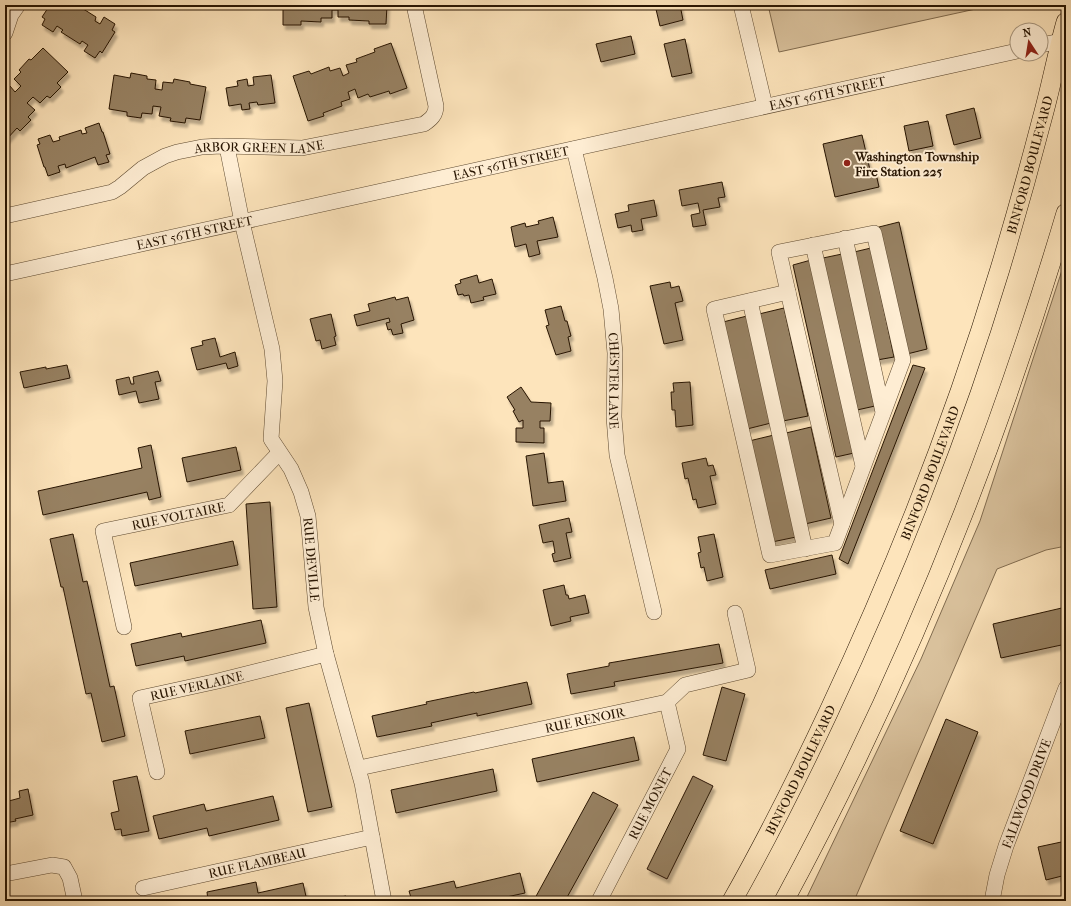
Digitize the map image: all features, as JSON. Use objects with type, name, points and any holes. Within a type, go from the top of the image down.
[{"type":"main road","name":"BINFORD BOULEVARD","points":[[732,901],[787,797],[818,734],[865,631],[913,517],[954,407],[995,283],[1064,41],[1066,22]]},
{"type":"main road","points":[[784,901],[866,741],[911,643],[952,544],[991,444],[1018,368],[1066,213]]},
{"type":"street","points":[[5,33],[11,15],[18,5]]},
{"type":"street","name":"ARBOR GREEN LANE","points":[[5,216],[112,192],[143,168],[165,156],[177,152],[202,147],[302,148],[424,124],[431,119],[436,106],[414,5]]},
{"type":"street","points":[[741,5],[765,106]]},
{"type":"street","points":[[1049,44],[1064,41]]},
{"type":"street","name":"EAST 56TH STREET","points":[[5,274],[1009,53]]},
{"type":"street","name":"RUE DEVILLE","points":[[227,147],[242,222],[272,349],[275,381],[271,439],[291,469],[301,492],[308,516],[316,607],[326,654],[359,768],[384,901]]},
{"type":"street","name":"CHESTER LANE","points":[[574,149],[611,309],[615,353],[614,424],[618,462],[654,612]]},
{"type":"street","points":[[788,292],[714,309],[770,555],[835,543],[903,360],[874,232],[779,252],[842,524]]},
{"type":"street","points":[[845,238],[883,412]]},
{"type":"street","points":[[813,245],[863,466]]},
{"type":"street","points":[[750,301],[805,549]]},
{"type":"street","name":"RUE VOLTAIRE","points":[[124,627],[103,531],[229,505],[279,452]]},
{"type":"street","points":[[667,702],[685,685],[748,670],[735,613]]},
{"type":"street","name":"RUE VERLAINE","points":[[156,772],[140,698],[218,681],[326,654]]},
{"type":"street","name":"FALLWOOD DRIVE","points":[[992,901],[1002,858],[1066,688]]},
{"type":"street","name":"RUE RENOIR","points":[[359,768],[667,702]]},
{"type":"street","name":"RUE MONET","points":[[599,901],[678,749],[667,702]]},
{"type":"street","name":"RUE FLAMBEAU","points":[[143,888],[372,837]]},
{"type":"street","points":[[5,874],[52,864],[64,867],[70,878],[75,901]]},
{"type":"shaded area","points":[[768,5],[994,5],[779,52]]},
{"type":"shaded area","points":[[1066,258],[1066,546],[1046,550],[997,569],[854,901],[805,901],[921,659],[980,521]]},
{"type":"building","points":[[50,5],[70,5],[75,8],[77,5],[96,17],[95,21],[100,24],[104,17],[115,24],[112,30],[115,32],[102,53],[100,51],[95,58],[84,51],[88,45],[82,41],[80,44],[61,32],[63,30],[57,26],[53,32],[42,25],[45,19],[42,17]]},
{"type":"building","points":[[283,5],[387,5],[386,24],[369,24],[369,21],[349,20],[349,17],[338,17],[338,10],[332,10],[332,18],[321,18],[321,22],[301,21],[301,25],[283,25]]},
{"type":"building","points":[[655,5],[680,5],[683,20],[660,26]]},
{"type":"building","points":[[631,36],[635,54],[601,62],[596,44]]},
{"type":"building","points":[[685,39],[692,73],[672,77],[664,44]]},
{"type":"building","points":[[391,43],[407,88],[390,94],[389,91],[370,97],[368,94],[358,98],[355,89],[348,92],[350,99],[341,102],[342,106],[323,113],[324,116],[308,121],[293,76],[309,71],[311,74],[329,67],[330,71],[340,68],[343,76],[349,73],[346,65],[357,62],[356,59],[375,52],[374,49]]},
{"type":"building","points":[[43,48],[68,72],[57,83],[61,87],[50,98],[47,96],[40,103],[33,97],[27,103],[35,110],[28,117],[31,120],[20,131],[17,128],[6,140],[5,91],[10,86],[15,92],[21,86],[14,79],[21,72],[19,70],[29,59],[31,60]]},
{"type":"building","points":[[131,73],[147,76],[147,79],[156,80],[155,89],[162,90],[163,82],[173,83],[174,79],[206,87],[200,120],[186,118],[185,123],[170,121],[171,118],[159,116],[161,107],[153,106],[152,114],[142,113],[141,118],[127,116],[127,112],[109,109],[114,75],[130,78]]},
{"type":"building","points":[[271,75],[275,103],[258,105],[257,102],[249,103],[250,109],[242,110],[241,104],[229,106],[226,88],[238,86],[237,81],[247,79],[248,86],[254,85],[253,77]]},
{"type":"building","points":[[974,108],[981,138],[954,145],[946,115]]},
{"type":"building","points":[[928,121],[933,146],[909,151],[904,126]]},
{"type":"building","points":[[99,123],[110,154],[106,155],[109,162],[98,165],[95,157],[66,168],[65,164],[58,166],[60,172],[48,176],[37,145],[40,144],[38,139],[50,135],[53,142],[60,140],[59,137],[81,130],[82,134],[87,133],[85,128]]},
{"type":"building","points":[[862,135],[870,170],[875,169],[879,187],[835,197],[823,144]]},
{"type":"building","points":[[722,182],[725,197],[718,198],[720,207],[703,210],[706,225],[693,227],[691,215],[700,213],[698,203],[682,206],[679,190]]},
{"type":"building","points":[[654,200],[657,216],[641,219],[643,230],[632,232],[631,225],[618,228],[615,214],[629,211],[628,205]]},
{"type":"building","points":[[553,217],[558,237],[537,241],[540,254],[529,257],[526,244],[515,247],[511,227],[525,223],[526,227],[539,224],[538,221]]},
{"type":"building","points":[[899,222],[927,349],[907,354],[879,227]]},
{"type":"building","points":[[871,248],[894,357],[877,360],[854,252]]},
{"type":"building","points":[[842,254],[875,406],[857,410],[823,258]]},
{"type":"building","points":[[811,260],[854,453],[836,457],[793,265]]},
{"type":"building","points":[[477,275],[479,283],[492,279],[496,294],[483,297],[484,300],[471,303],[469,295],[458,295],[455,285],[461,283],[460,280]]},
{"type":"building","points":[[670,282],[671,288],[679,286],[683,301],[675,303],[683,340],[664,344],[650,286]]},
{"type":"building","points":[[395,297],[396,300],[408,297],[414,320],[401,324],[403,333],[393,335],[391,329],[388,330],[386,323],[390,322],[389,318],[357,326],[354,315],[370,311],[368,304]]},
{"type":"building","points":[[561,306],[571,336],[568,337],[571,351],[556,355],[546,326],[549,325],[545,310]]},
{"type":"building","points":[[784,308],[808,416],[783,421],[759,314]]},
{"type":"building","points":[[331,314],[336,336],[334,337],[336,345],[322,349],[320,340],[316,341],[310,319]]},
{"type":"building","points":[[747,316],[771,423],[747,429],[723,322]]},
{"type":"building","points":[[215,338],[220,357],[235,352],[238,366],[228,369],[226,363],[197,370],[191,348],[203,345],[202,341]]},
{"type":"building","points":[[67,365],[70,378],[24,388],[20,372]]},
{"type":"building","points":[[913,365],[925,368],[848,564],[839,559]]},
{"type":"building","points":[[158,371],[161,381],[155,382],[159,399],[139,403],[136,391],[119,395],[116,380],[129,377],[131,384],[134,384],[133,377]]},
{"type":"building","points":[[690,382],[693,425],[676,427],[675,410],[672,410],[671,392],[674,392],[673,383]]},
{"type":"building","points":[[521,387],[531,402],[551,403],[550,421],[540,421],[540,428],[544,428],[544,443],[516,442],[516,428],[523,428],[523,420],[519,422],[513,411],[515,410],[507,397]]},
{"type":"building","points":[[811,427],[831,518],[805,524],[786,433]]},
{"type":"building","points":[[774,435],[796,537],[772,542],[749,441]]},
{"type":"building","points":[[151,445],[161,497],[149,500],[147,492],[43,515],[38,491],[142,468],[138,448]]},
{"type":"building","points":[[236,447],[241,470],[187,482],[182,458]]},
{"type":"building","points":[[544,453],[548,483],[563,481],[566,501],[533,506],[526,456]]},
{"type":"building","points":[[706,458],[708,466],[713,465],[716,475],[710,476],[716,504],[698,508],[696,499],[693,500],[688,478],[685,479],[682,463]]},
{"type":"building","points":[[270,502],[277,607],[253,609],[246,504]]},
{"type":"building","points":[[569,518],[572,532],[566,533],[571,558],[554,562],[552,554],[555,553],[553,541],[543,543],[539,525]]},
{"type":"building","points":[[73,534],[83,582],[87,581],[110,687],[114,686],[125,736],[102,742],[91,693],[86,694],[63,587],[61,587],[50,539]]},
{"type":"building","points":[[714,534],[723,577],[707,581],[704,567],[701,568],[698,553],[701,552],[698,537]]},
{"type":"building","points":[[233,541],[238,565],[135,586],[130,563]]},
{"type":"building","points":[[832,555],[836,574],[770,589],[765,570]]},
{"type":"building","points":[[564,585],[566,595],[568,595],[569,599],[585,595],[589,613],[570,617],[571,621],[551,626],[543,590]]},
{"type":"building","points":[[1066,607],[1066,644],[1001,658],[993,624]]},
{"type":"building","points":[[261,620],[266,643],[185,661],[184,656],[136,666],[131,644],[181,633],[182,637]]},
{"type":"building","points":[[719,644],[723,663],[614,682],[615,686],[571,694],[567,674],[609,666],[609,663]]},
{"type":"building","points":[[527,682],[532,704],[477,716],[477,713],[431,723],[432,726],[377,737],[372,716],[427,704],[426,702]]},
{"type":"building","points":[[722,687],[745,694],[726,761],[703,755]]},
{"type":"building","points":[[309,703],[332,807],[308,812],[286,708]]},
{"type":"building","points":[[260,716],[265,738],[190,754],[185,731]]},
{"type":"building","points":[[946,719],[978,732],[933,844],[900,831]]},
{"type":"building","points":[[634,737],[639,760],[537,782],[532,759]]},
{"type":"building","points":[[493,769],[497,791],[396,813],[391,790]]},
{"type":"building","points":[[137,776],[149,831],[122,836],[121,829],[115,830],[111,813],[119,811],[113,781]]},
{"type":"building","points":[[693,776],[713,786],[667,879],[647,869]]},
{"type":"building","points":[[28,789],[33,815],[5,823],[5,802],[20,798],[19,791]]},
{"type":"building","points":[[593,792],[618,805],[565,901],[534,900]]},
{"type":"building","points":[[273,796],[279,820],[209,836],[207,828],[159,839],[153,816],[204,804],[206,811]]},
{"type":"building","points":[[1066,841],[1066,875],[1046,880],[1038,847]]},
{"type":"building","points":[[520,873],[525,893],[488,901],[412,901],[409,891],[454,881],[456,888]]},
{"type":"building","points":[[256,882],[258,893],[303,883],[307,901],[208,901],[207,892]]},
{"type":"building","points":[[346,896],[347,901],[324,901],[324,900]]},
{"type":"place","name":"Washington Township Fire Station 225","points":[[847,163]]}]
